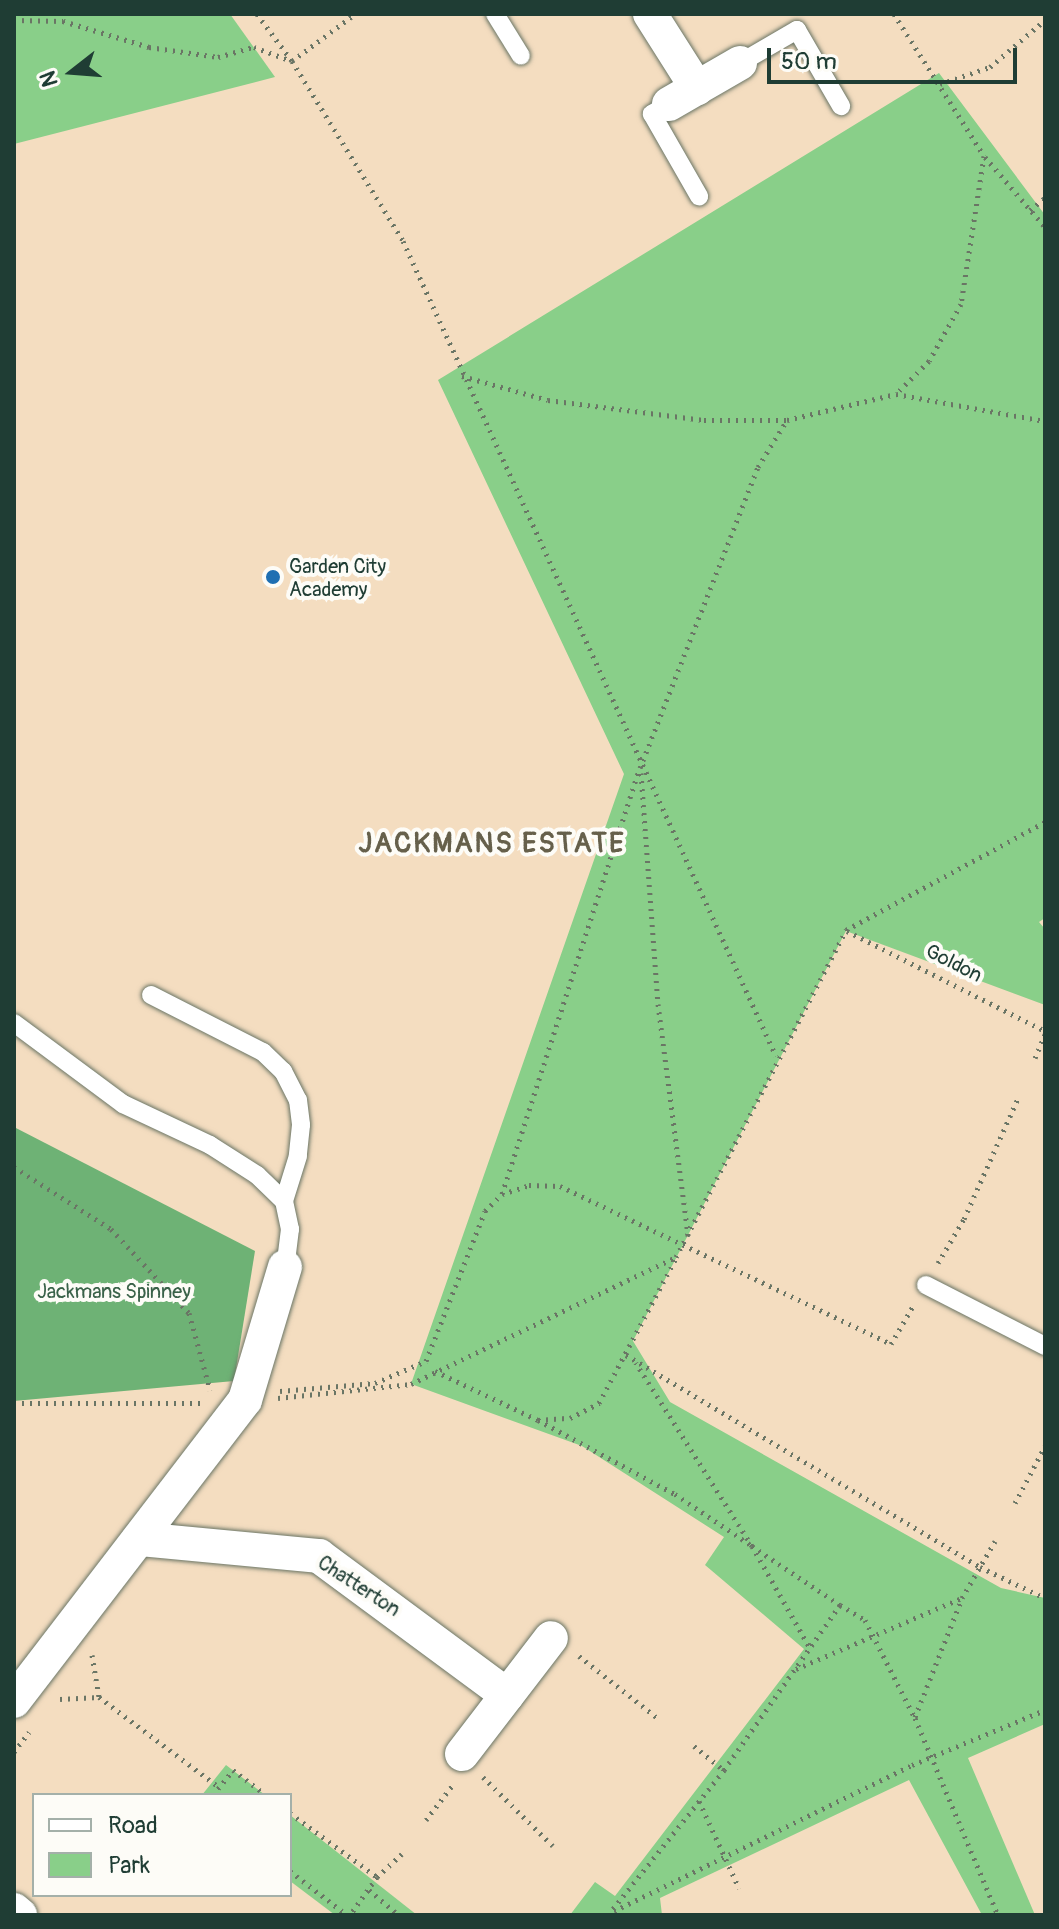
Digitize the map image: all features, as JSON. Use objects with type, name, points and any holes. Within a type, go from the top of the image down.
[{"type":"street","points":[[650,14],[683,96],[740,63]]},
{"type":"street","points":[[14,1701],[246,1396],[285,1267]]},
{"type":"street","name":"Chatterton","points":[[139,1539],[319,1556],[507,1695]]},
{"type":"street","points":[[467,1767],[507,1695],[551,1638]]},
{"type":"street","points":[[14,1910],[20,1915]]},
{"type":"lane","points":[[495,14],[521,56]]},
{"type":"lane","points":[[740,63],[797,30],[841,106]]},
{"type":"lane","points":[[683,96],[652,114],[699,196]]},
{"type":"lane","points":[[151,995],[263,1052],[283,1071],[298,1100],[301,1125],[298,1156],[284,1201],[290,1229],[285,1267]]},
{"type":"lane","points":[[14,1023],[123,1104],[210,1145],[257,1175],[284,1201]]},
{"type":"lane","points":[[926,1285],[1045,1346]]},
{"type":"path","points":[[257,14],[292,61],[403,241],[640,768],[777,1057]]},
{"type":"path","points":[[292,61],[355,14]]},
{"type":"path","points":[[894,14],[984,156],[1045,227]]},
{"type":"path","points":[[14,20],[63,21],[149,47],[218,57],[254,47],[292,61]]},
{"type":"path","points":[[940,84],[990,67],[1045,20]]},
{"type":"path","points":[[896,394],[929,361],[961,304],[984,156]]},
{"type":"path","points":[[1030,210],[1045,198]]},
{"type":"path","points":[[462,376],[548,400],[704,420],[787,420],[896,394],[1045,421]]},
{"type":"path","points":[[246,1396],[375,1383],[426,1361],[477,1228],[502,1194],[640,768],[758,467],[787,420]]},
{"type":"path","points":[[640,768],[658,1004],[686,1240]]},
{"type":"path","points":[[538,1420],[570,1418],[599,1403],[846,930],[1045,822]]},
{"type":"path","name":"Goldon","points":[[846,930],[1045,1032]]},
{"type":"path","points":[[1035,1058],[1045,1032]]},
{"type":"path","points":[[502,1194],[529,1185],[560,1186],[686,1240],[891,1344],[964,1219],[1019,1096]]},
{"type":"path","points":[[14,1167],[111,1229],[189,1313],[214,1403],[14,1403]]},
{"type":"path","points":[[246,1396],[372,1390],[411,1384],[676,1257]]},
{"type":"path","points":[[626,1355],[980,1567],[1045,1598]]},
{"type":"path","points":[[636,1363],[752,1546],[810,1648]]},
{"type":"path","points":[[435,1370],[538,1420],[675,1494],[865,1620],[871,1638],[915,1718],[929,1759],[998,1915]]},
{"type":"path","points":[[1015,1503],[1045,1446]]},
{"type":"path","points":[[915,1718],[962,1598],[995,1541]]},
{"type":"path","points":[[795,1669],[962,1598]]},
{"type":"path","points":[[609,1914],[724,1770],[840,1605]]},
{"type":"path","points":[[551,1638],[660,1720]]},
{"type":"path","points":[[92,1650],[99,1697]]},
{"type":"path","points":[[55,1699],[99,1697],[219,1787]]},
{"type":"path","points":[[609,1914],[929,1759],[1045,1710]]},
{"type":"path","points":[[694,1746],[724,1770]]},
{"type":"path","points":[[426,1820],[467,1767],[553,1846]]},
{"type":"path","points":[[214,1793],[233,1770],[263,1793]]},
{"type":"path","points":[[699,1801],[739,1888]]},
{"type":"path","points":[[292,1814],[377,1877]]},
{"type":"path","points":[[292,1872],[349,1915],[377,1877],[402,1854]]},
{"type":"path","points":[[369,1890],[399,1915]]},
{"type":"green space","points":[[14,14],[230,14],[275,77],[14,144]]},
{"type":"green space","points":[[939,73],[1045,215],[1045,918],[1039,922],[1045,929],[1045,1005],[846,931],[633,1341],[670,1402],[1001,1588],[1045,1598],[1045,1724],[968,1758],[1035,1915],[982,1915],[909,1780],[660,1898],[662,1915],[570,1915],[595,1882],[615,1896],[804,1649],[705,1565],[724,1537],[582,1446],[411,1384],[624,774],[438,380]]},
{"type":"green space","name":"Jackmans Spinney","points":[[14,1127],[255,1251],[234,1381],[14,1401]]},
{"type":"green space","points":[[226,1765],[262,1793],[204,1793]]},
{"type":"green space","points":[[292,1817],[417,1915],[335,1915],[292,1883]]},
{"type":"place","name":"Garden City Academy","points":[[273,577]]},
{"type":"district","name":"JACKMANS ESTATE","points":[[492,844]]}]
